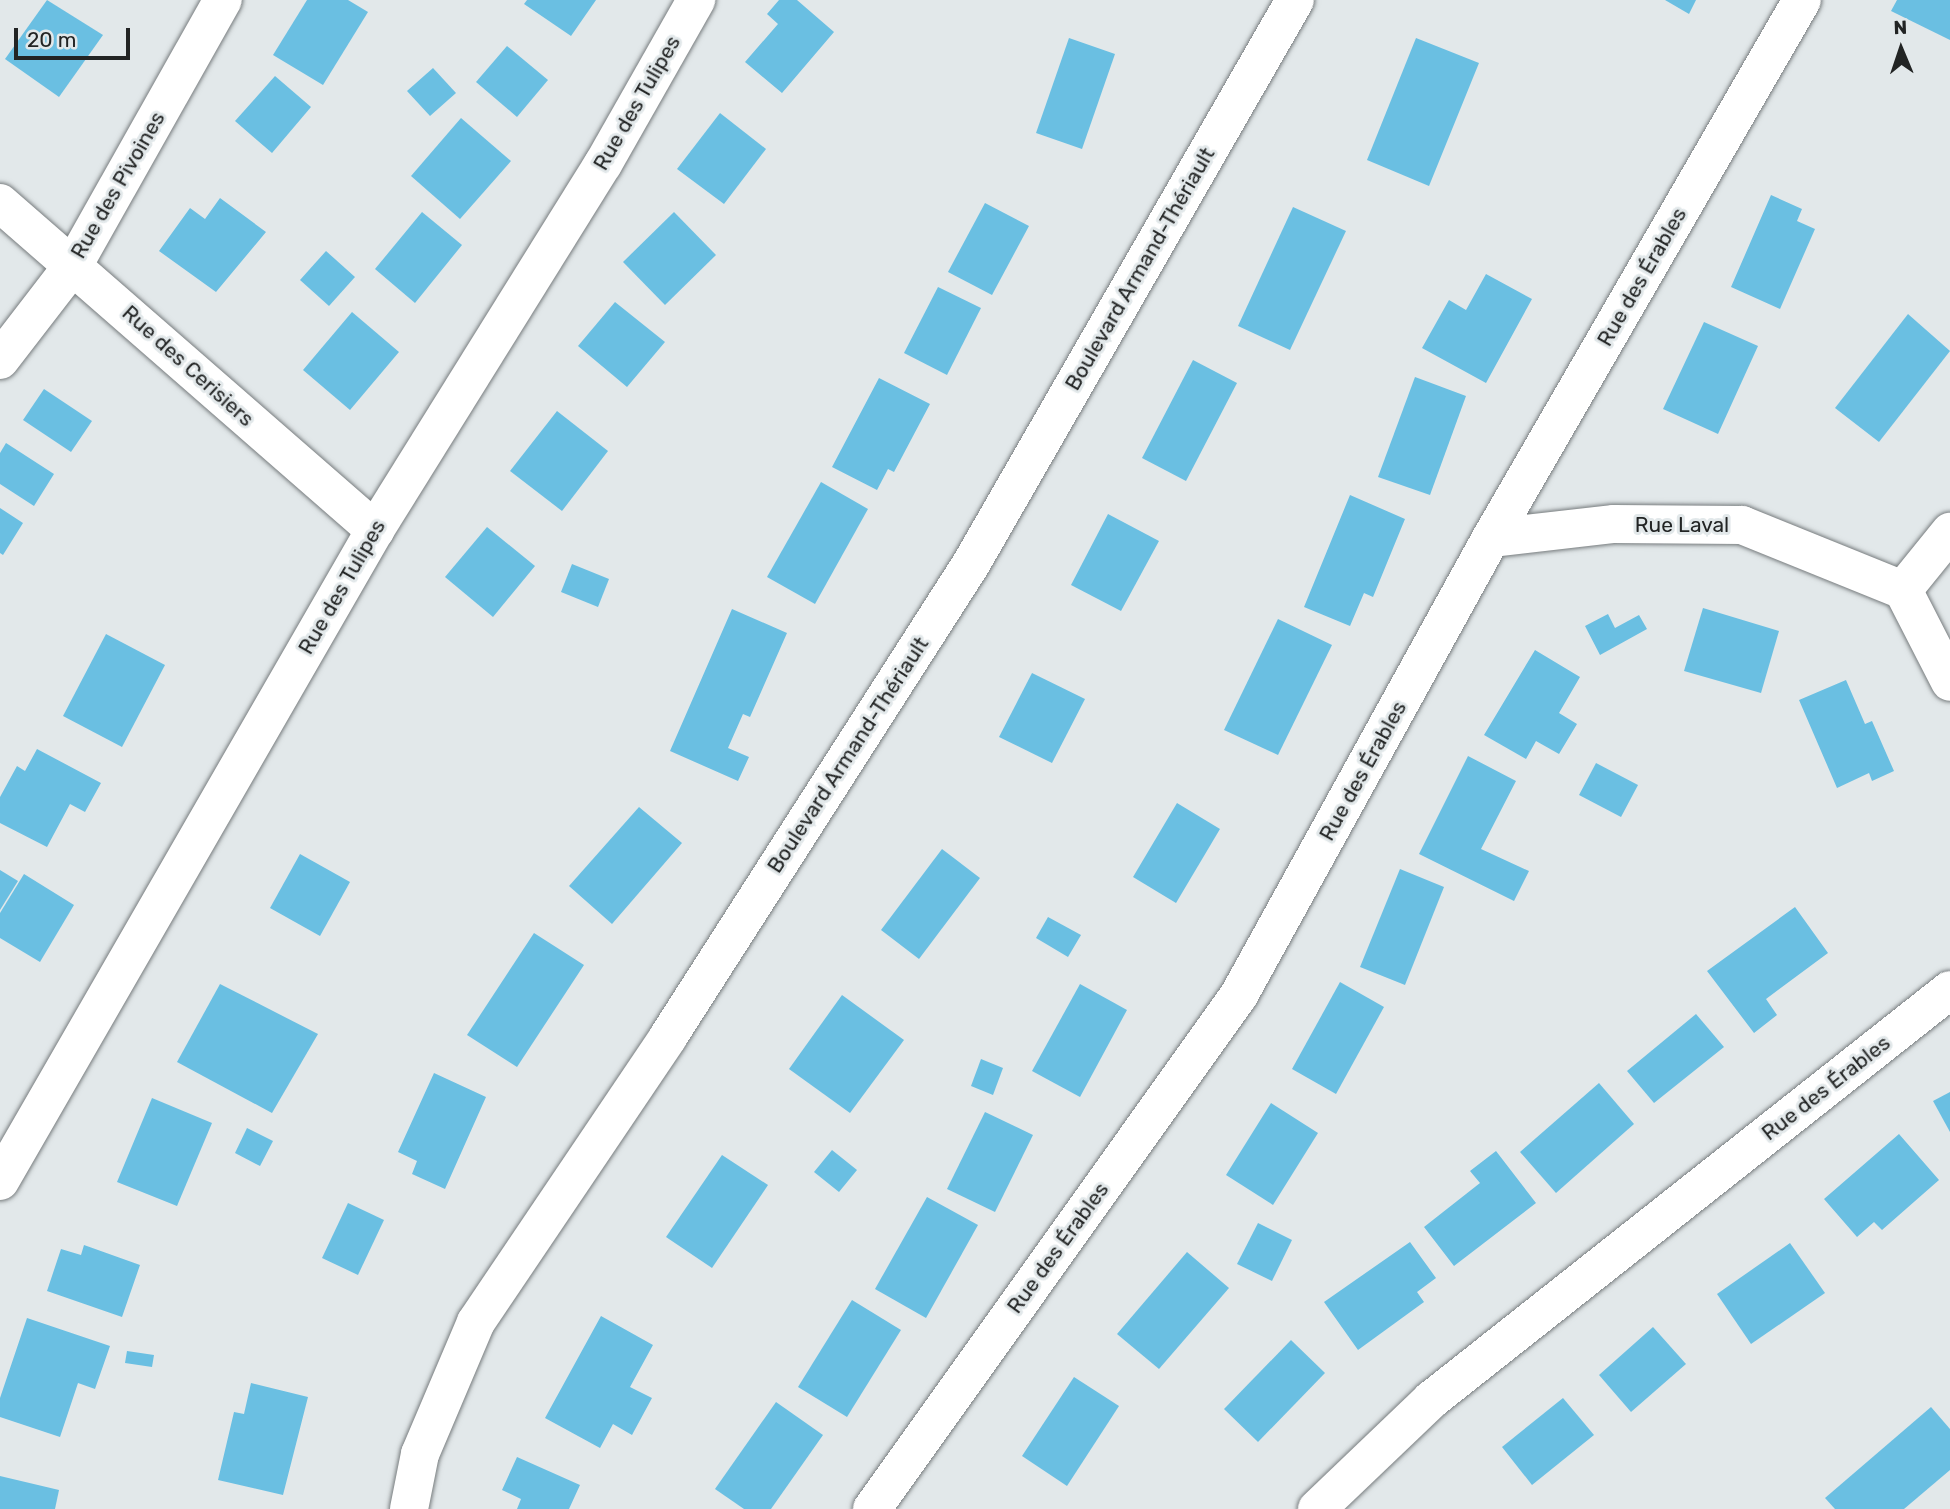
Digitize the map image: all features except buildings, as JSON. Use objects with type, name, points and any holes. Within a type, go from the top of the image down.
[{"type":"street","name":"Rue des Pivoines","points":[[0,360],[74,264],[223,0]]},
{"type":"street","name":"Rue des Tulipes","points":[[0,1181],[374,530],[603,164],[696,0]]},
{"type":"street","name":"Boulevard Armand-Thériault","points":[[409,1509],[420,1454],[476,1322],[668,1037],[971,564],[1295,0]]},
{"type":"street","name":"Rue des Érables","points":[[872,1509],[1239,995],[1491,538],[1802,0]]},
{"type":"street","name":"Rue des Cerisiers","points":[[0,203],[74,264],[374,530]]},
{"type":"street","name":"Rue Laval","points":[[1491,538],[1614,524],[1742,525],[1903,590]]},
{"type":"street","points":[[1950,532],[1903,590],[1950,682]]},
{"type":"street","name":"Rue des Érables","points":[[1317,1509],[1431,1400],[1950,990]]}]
